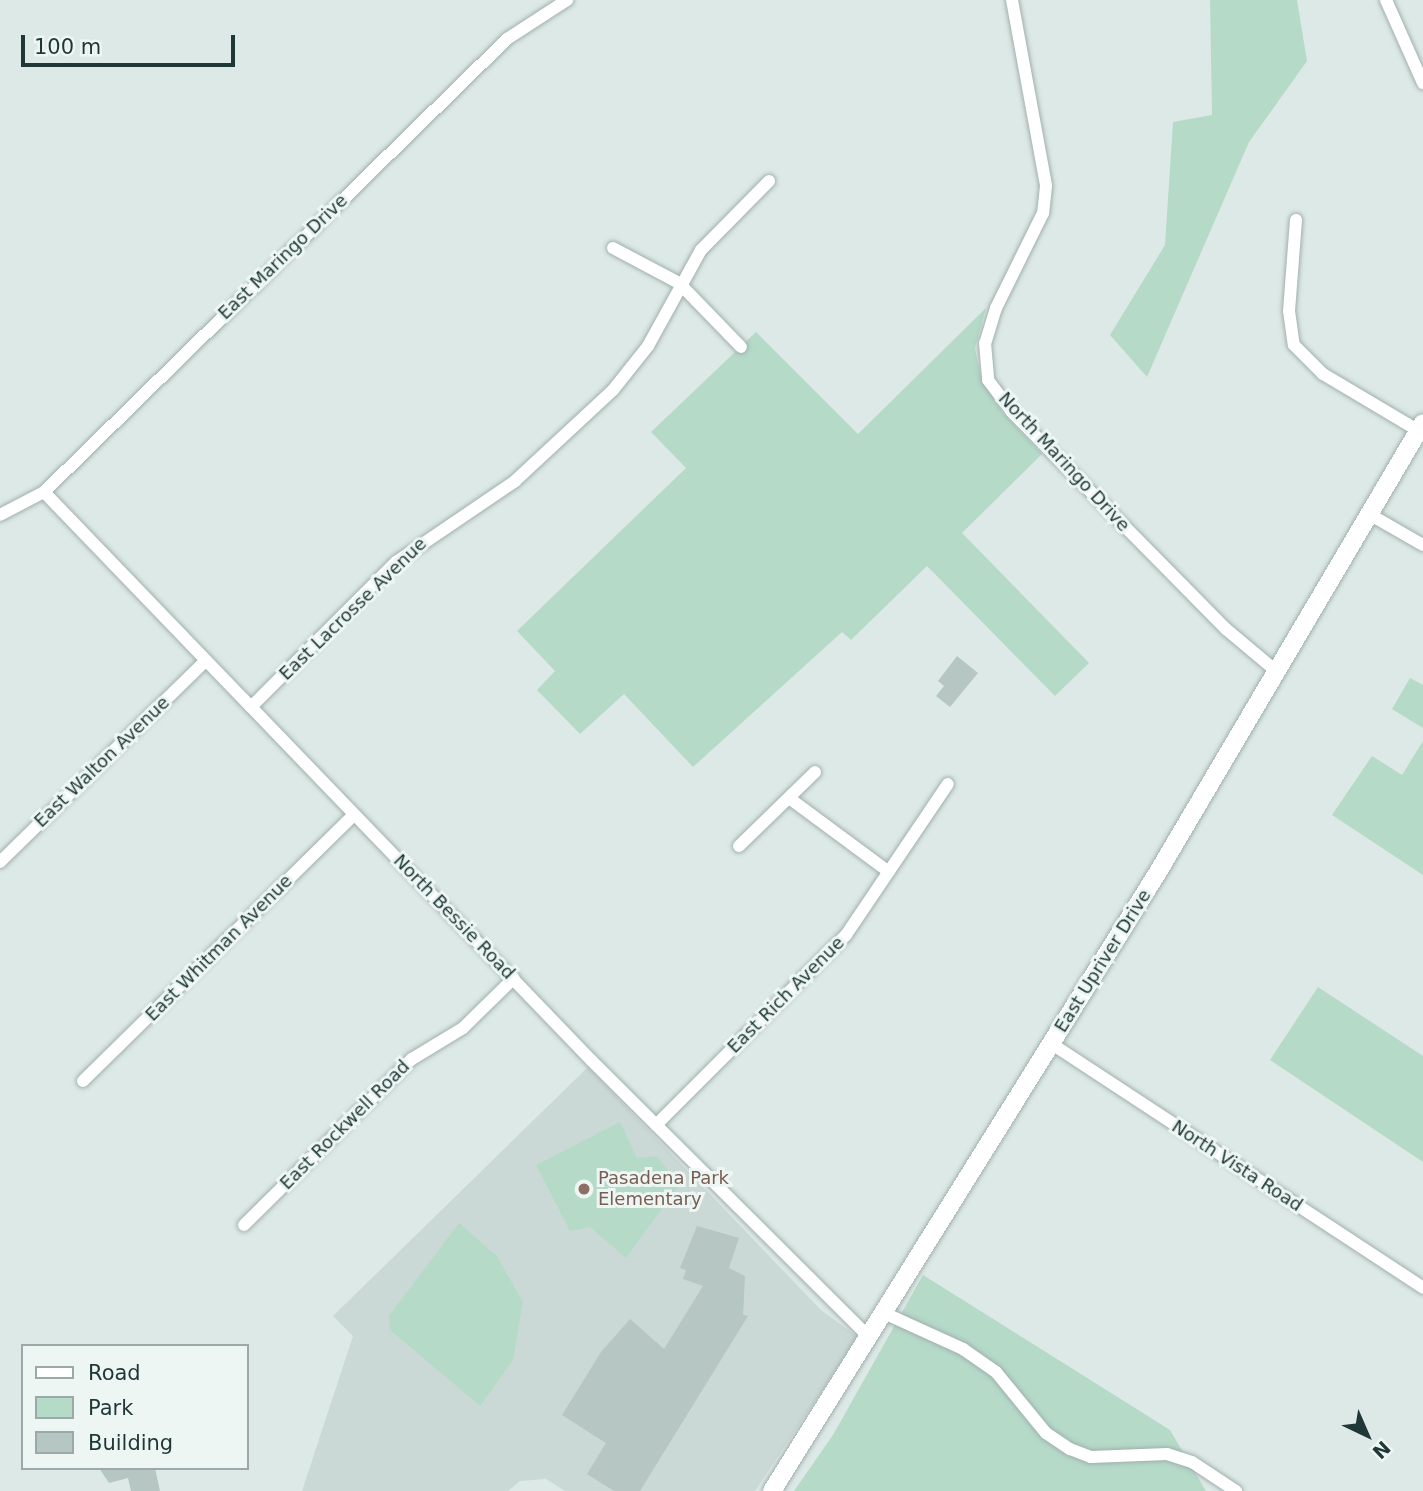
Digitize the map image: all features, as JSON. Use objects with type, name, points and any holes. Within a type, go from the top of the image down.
[{"type":"main road","name":"East Upriver Drive","points":[[772,1491],[1052,1044],[1421,427]]},
{"type":"street","name":"East Maringo Drive","points":[[0,514],[44,492],[507,39],[567,0]]},
{"type":"street","name":"North Maringo Drive","points":[[1012,0],[1046,186],[1043,213],[992,320],[985,344],[988,380],[1012,412],[1216,619],[1276,671]]},
{"type":"street","points":[[1386,0],[1423,83]]},
{"type":"street","name":"East Lacrosse Avenue","points":[[251,707],[396,562],[515,481],[613,390],[648,346],[679,283],[701,250],[769,181]]},
{"type":"street","points":[[1296,220],[1289,311],[1294,345],[1323,374],[1421,427]]},
{"type":"street","points":[[613,248],[679,283],[741,346]]},
{"type":"street","name":"North Bessie Road","points":[[44,492],[656,1125],[869,1337]]},
{"type":"street","points":[[1369,514],[1423,545]]},
{"type":"street","name":"East Walton Avenue","points":[[0,862],[205,661]]},
{"type":"street","points":[[739,846],[816,772]]},
{"type":"street","name":"East Rich Avenue","points":[[656,1125],[831,952],[948,784]]},
{"type":"street","points":[[789,798],[889,872]]},
{"type":"street","name":"East Whitman Avenue","points":[[83,1081],[354,815]]},
{"type":"street","name":"East Rockwell Road","points":[[244,1225],[412,1059],[463,1028],[514,978]]},
{"type":"street","name":"North Vista Road","points":[[1052,1044],[1423,1288]]},
{"type":"street","points":[[884,1313],[963,1349],[996,1372],[1046,1433],[1070,1449],[1091,1457],[1167,1454],[1192,1462],[1236,1491]]},
{"type":"shaded area","name":"Pasadena Park Elementary","points":[[588,1067],[821,1310],[858,1337],[755,1491],[565,1491],[546,1479],[520,1481],[508,1491],[302,1491],[353,1336],[333,1316]]},
{"type":"green space","points":[[1210,0],[1297,0],[1307,61],[1249,142],[1147,377],[1110,335],[1165,245],[1173,122],[1212,115]]},
{"type":"green space","points":[[986,308],[975,348],[981,378],[1003,413],[1042,454],[962,533],[1089,663],[1055,696],[927,566],[851,640],[842,632],[693,767],[624,694],[580,734],[537,690],[555,671],[517,631],[686,468],[651,432],[756,332],[858,434]]},
{"type":"green space","points":[[1410,678],[1423,685],[1423,728],[1392,709]]},
{"type":"green space","points":[[1423,741],[1423,875],[1332,815],[1372,756],[1402,775]]},
{"type":"green space","points":[[1318,987],[1423,1056],[1423,1162],[1270,1060]]},
{"type":"green space","points":[[620,1122],[637,1158],[657,1156],[679,1185],[626,1258],[590,1227],[570,1231],[536,1165]]},
{"type":"green space","points":[[459,1223],[497,1256],[523,1302],[513,1360],[480,1406],[390,1330],[389,1316]]},
{"type":"green space","points":[[923,1275],[1170,1430],[1206,1491],[794,1491],[833,1435]]},
{"type":"building","points":[[957,656],[978,673],[950,707],[936,696],[944,686],[938,681]]},
{"type":"building","points":[[697,1226],[739,1238],[729,1268],[745,1276],[743,1315],[748,1316],[640,1491],[614,1491],[587,1474],[606,1443],[562,1415],[601,1352],[630,1319],[664,1349],[703,1286],[683,1279],[686,1270],[680,1268]]},
{"type":"building","points":[[100,1470],[155,1470],[160,1491],[131,1491],[128,1478],[109,1483]]},
{"type":"place","name":"Pasadena Park Elementary","points":[[584,1189]]}]
